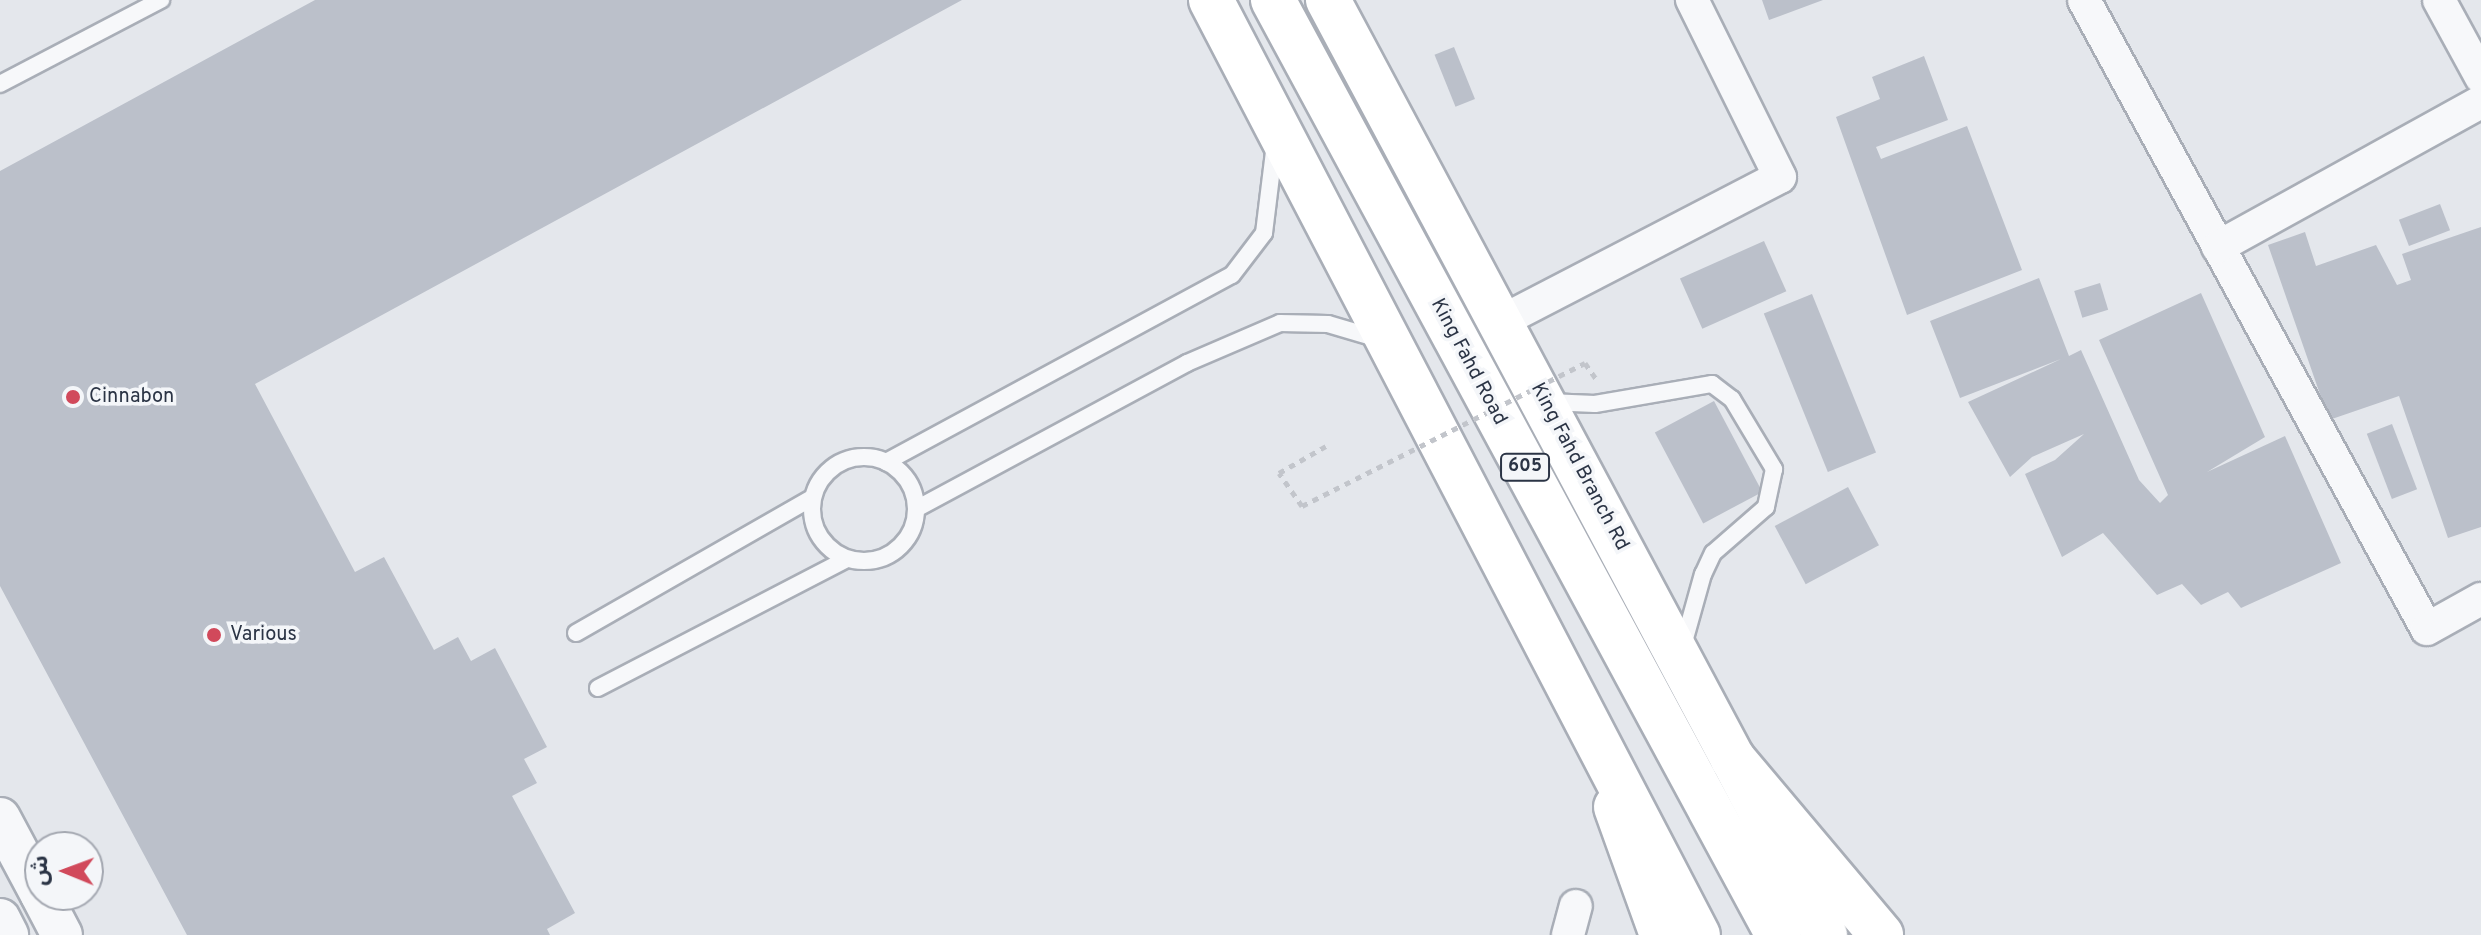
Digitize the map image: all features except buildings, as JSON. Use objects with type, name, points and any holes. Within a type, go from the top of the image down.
[{"type":"main road","points":[[1189,0],[1251,87]]},
{"type":"main road","points":[[1211,0],[1251,87],[1698,935]]},
{"type":"main road","name":"King Fahd Road","points":[[1273,0],[1778,935]]},
{"type":"main road","name":"King Fahd Branch Rd","points":[[1328,0],[1545,402],[1825,935]]},
{"type":"main road","points":[[1578,703],[1662,935]]},
{"type":"main road","points":[[1733,759],[1881,935]]},
{"type":"street","points":[[1500,322],[1780,177],[1692,0]]},
{"type":"street","points":[[2084,0],[2427,629],[2481,599]]},
{"type":"street","points":[[2439,0],[2481,77]]},
{"type":"street","points":[[2218,247],[2481,102]]},
{"type":"street","points":[[0,818],[24,864]]},
{"type":"street","points":[[49,911],[62,935]]},
{"type":"street","points":[[0,919],[8,935]]},
{"type":"lane","points":[[0,84],[161,0]]},
{"type":"lane","points":[[576,633],[813,497],[841,461],[886,462],[1232,275],[1264,233],[1276,134]]},
{"type":"lane","points":[[813,497],[822,541],[847,559],[865,562],[896,550],[916,509],[1187,363],[1280,323],[1328,324],[1384,341]]},
{"type":"lane","points":[[1545,402],[1595,404],[1712,384],[1732,399],[1774,469],[1766,507],[1713,553],[1703,574],[1680,659]]},
{"type":"lane","points":[[886,462],[908,481],[916,509]]},
{"type":"lane","points":[[598,688],[847,559]]},
{"type":"path","points":[[1326,446],[1279,473],[1302,506],[1585,363]]},
{"type":"place","name":"Cinnabon","points":[[73,397]]},
{"type":"place","name":"Various","points":[[214,635]]}]
